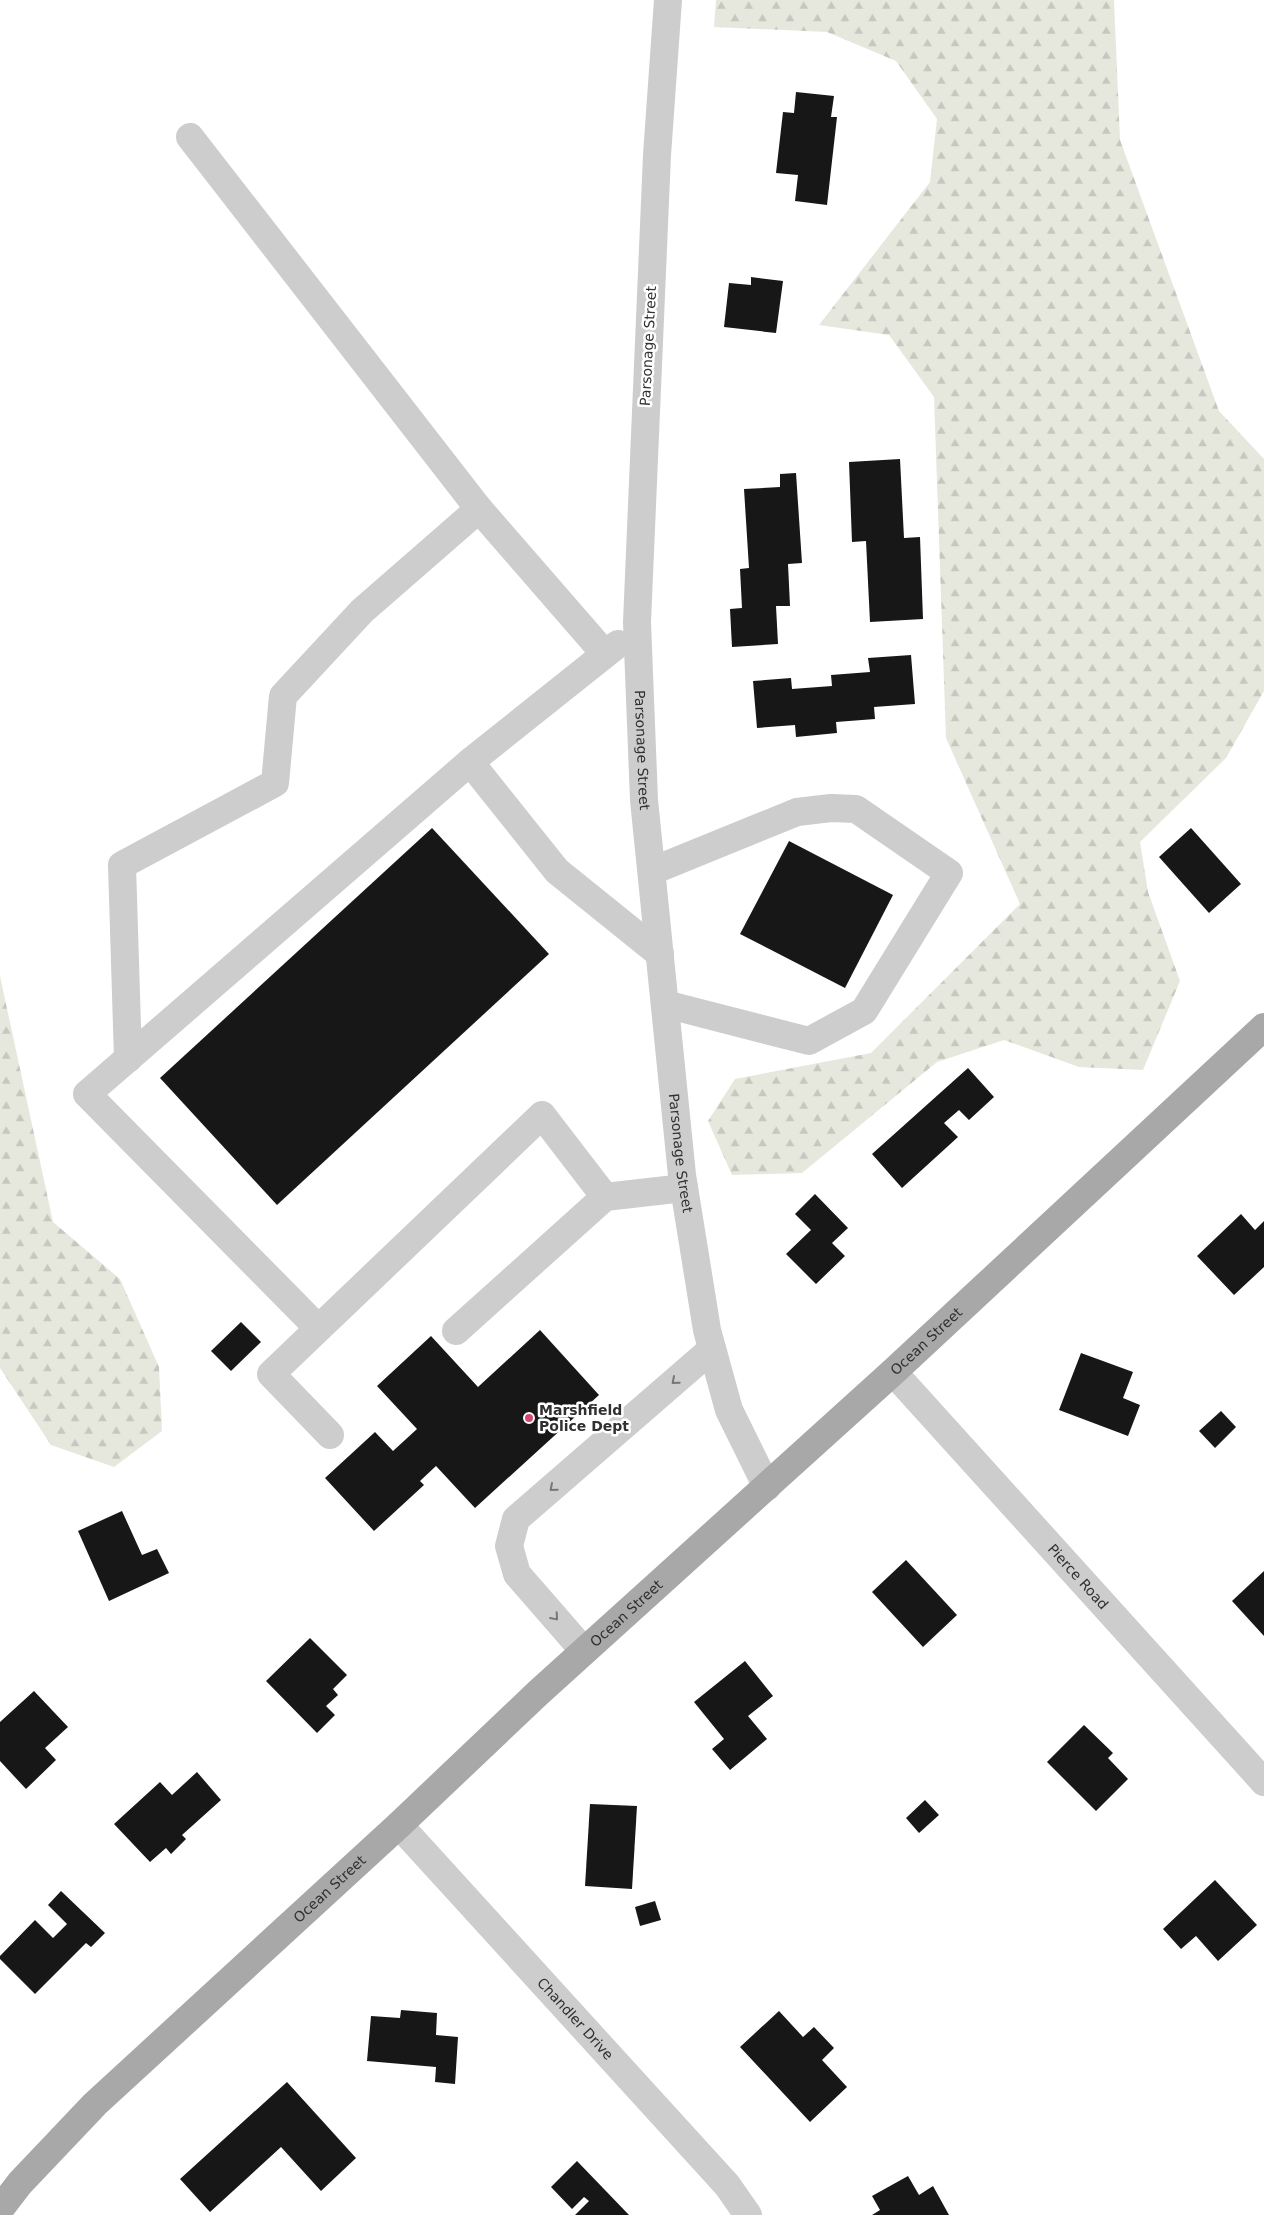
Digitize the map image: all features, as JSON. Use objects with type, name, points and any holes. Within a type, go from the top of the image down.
[{"type":"main road","name":"Ocean Street","points":[[0,2209],[20,2183],[95,2104],[399,1825],[584,1651],[893,1372],[1264,1027]]},
{"type":"street","name":"Parsonage Street","points":[[668,0],[656,165],[637,629],[644,800],[684,1188],[707,1330],[729,1410],[767,1487]]},
{"type":"street","points":[[190,137],[479,509],[605,654]]},
{"type":"street","points":[[128,1059],[122,865],[276,784],[283,696],[362,611],[479,509]]},
{"type":"street","points":[[318,1328],[87,1094],[470,762],[637,629]]},
{"type":"street","points":[[470,762],[557,871],[660,954]]},
{"type":"street","points":[[652,871],[797,812],[831,808],[856,809],[949,873],[864,1011],[809,1041],[665,1004]]},
{"type":"street","points":[[330,1435],[271,1374],[542,1115],[605,1197]]},
{"type":"street","points":[[456,1331],[605,1197],[684,1188]]},
{"type":"street","points":[[584,1651],[517,1574],[509,1546],[516,1519],[712,1349]]},
{"type":"street","name":"Pierce Road","points":[[893,1372],[1264,1782]]},
{"type":"street","name":"Chandler Drive","points":[[399,1825],[727,2185],[748,2215]]},
{"type":"green space","points":[[716,0],[1114,0],[1120,140],[1219,411],[1264,459],[1264,691],[1226,758],[1140,842],[1148,892],[1180,981],[1143,1070],[1079,1067],[1004,1040],[937,1062],[802,1173],[732,1175],[708,1121],[735,1079],[871,1053],[1020,904],[946,738],[934,397],[889,335],[819,325],[930,182],[937,119],[896,61],[827,32],[714,27]]},
{"type":"green space","points":[[0,976],[53,1222],[120,1279],[159,1367],[162,1431],[114,1467],[51,1445],[0,1368]]},
{"type":"building","points":[[796,92],[834,96],[831,117],[837,117],[827,205],[795,201],[798,175],[776,173],[783,112],[794,113]]},
{"type":"building","points":[[751,277],[783,281],[776,333],[724,327],[729,283],[751,285]]},
{"type":"building","points":[[900,459],[904,538],[920,537],[923,619],[870,622],[866,541],[852,542],[849,462]]},
{"type":"building","points":[[796,473],[802,563],[788,564],[790,606],[776,606],[778,644],[732,647],[730,609],[742,608],[740,569],[749,568],[744,489],[780,487],[780,474]]},
{"type":"building","points":[[911,655],[915,704],[874,707],[875,719],[836,722],[837,733],[796,737],[795,725],[757,728],[753,681],[791,678],[792,689],[832,686],[831,675],[870,672],[868,658]]},
{"type":"building","points":[[432,828],[549,954],[277,1205],[160,1078]]},
{"type":"building","points":[[1191,828],[1241,884],[1209,913],[1159,857]]},
{"type":"building","points":[[789,841],[893,895],[845,988],[740,934]]},
{"type":"building","points":[[968,1068],[994,1097],[969,1120],[959,1110],[944,1123],[958,1137],[902,1188],[872,1154]]},
{"type":"building","points":[[815,1194],[848,1228],[832,1243],[845,1256],[816,1284],[786,1254],[811,1230],[795,1214]]},
{"type":"building","points":[[1241,1214],[1255,1230],[1264,1221],[1264,1267],[1234,1295],[1197,1256]]},
{"type":"building","points":[[241,1322],[261,1342],[231,1371],[211,1351]]},
{"type":"building","points":[[540,1330],[599,1395],[475,1508],[436,1466],[420,1481],[424,1485],[374,1531],[325,1478],[375,1432],[393,1451],[417,1429],[377,1386],[431,1336],[478,1387]]},
{"type":"building","points":[[1081,1353],[1133,1372],[1123,1398],[1140,1405],[1128,1436],[1059,1410]]},
{"type":"building","points":[[1221,1411],[1236,1427],[1215,1448],[1199,1431]]},
{"type":"building","points":[[122,1511],[142,1555],[157,1549],[169,1573],[109,1601],[78,1531]]},
{"type":"building","points":[[906,1560],[957,1615],[923,1647],[872,1592]]},
{"type":"building","points":[[1264,1571],[1264,1636],[1232,1601]]},
{"type":"building","points":[[310,1638],[347,1675],[333,1689],[338,1695],[326,1706],[335,1715],[317,1733],[266,1681]]},
{"type":"building","points":[[745,1661],[773,1696],[748,1716],[767,1739],[730,1770],[712,1749],[724,1739],[694,1702]]},
{"type":"building","points":[[34,1691],[68,1727],[45,1748],[56,1760],[26,1789],[0,1761],[0,1722]]},
{"type":"building","points":[[1084,1725],[1113,1753],[1108,1758],[1128,1779],[1096,1811],[1047,1762]]},
{"type":"building","points":[[197,1772],[221,1800],[182,1835],[186,1839],[171,1854],[166,1848],[150,1862],[114,1824],[160,1782],[172,1795]]},
{"type":"building","points":[[925,1800],[939,1815],[919,1833],[906,1818]]},
{"type":"building","points":[[590,1804],[637,1806],[632,1889],[585,1886]]},
{"type":"building","points":[[1215,1880],[1257,1925],[1218,1961],[1196,1936],[1181,1949],[1163,1929]]},
{"type":"building","points":[[61,1891],[105,1933],[91,1947],[86,1943],[35,1994],[0,1959],[0,1956],[35,1920],[53,1938],[67,1924],[48,1905]]},
{"type":"building","points":[[655,1901],[661,1920],[640,1926],[635,1907]]},
{"type":"building","points":[[401,2010],[437,2013],[436,2035],[458,2037],[455,2084],[435,2082],[436,2067],[367,2061],[371,2016],[400,2018]]},
{"type":"building","points":[[779,2011],[803,2037],[814,2027],[834,2048],[822,2060],[847,2087],[810,2122],[740,2047]]},
{"type":"building","points":[[287,2082],[356,2158],[321,2191],[281,2147],[210,2212],[180,2179]]},
{"type":"building","points":[[577,2161],[629,2215],[575,2215],[589,2201],[584,2197],[572,2209],[551,2187]]},
{"type":"building","points":[[908,2176],[919,2195],[933,2186],[949,2215],[872,2215],[880,2210],[872,2196]]},
{"type":"place","name":"Marshfield Police Dept","points":[[529,1418]]}]
